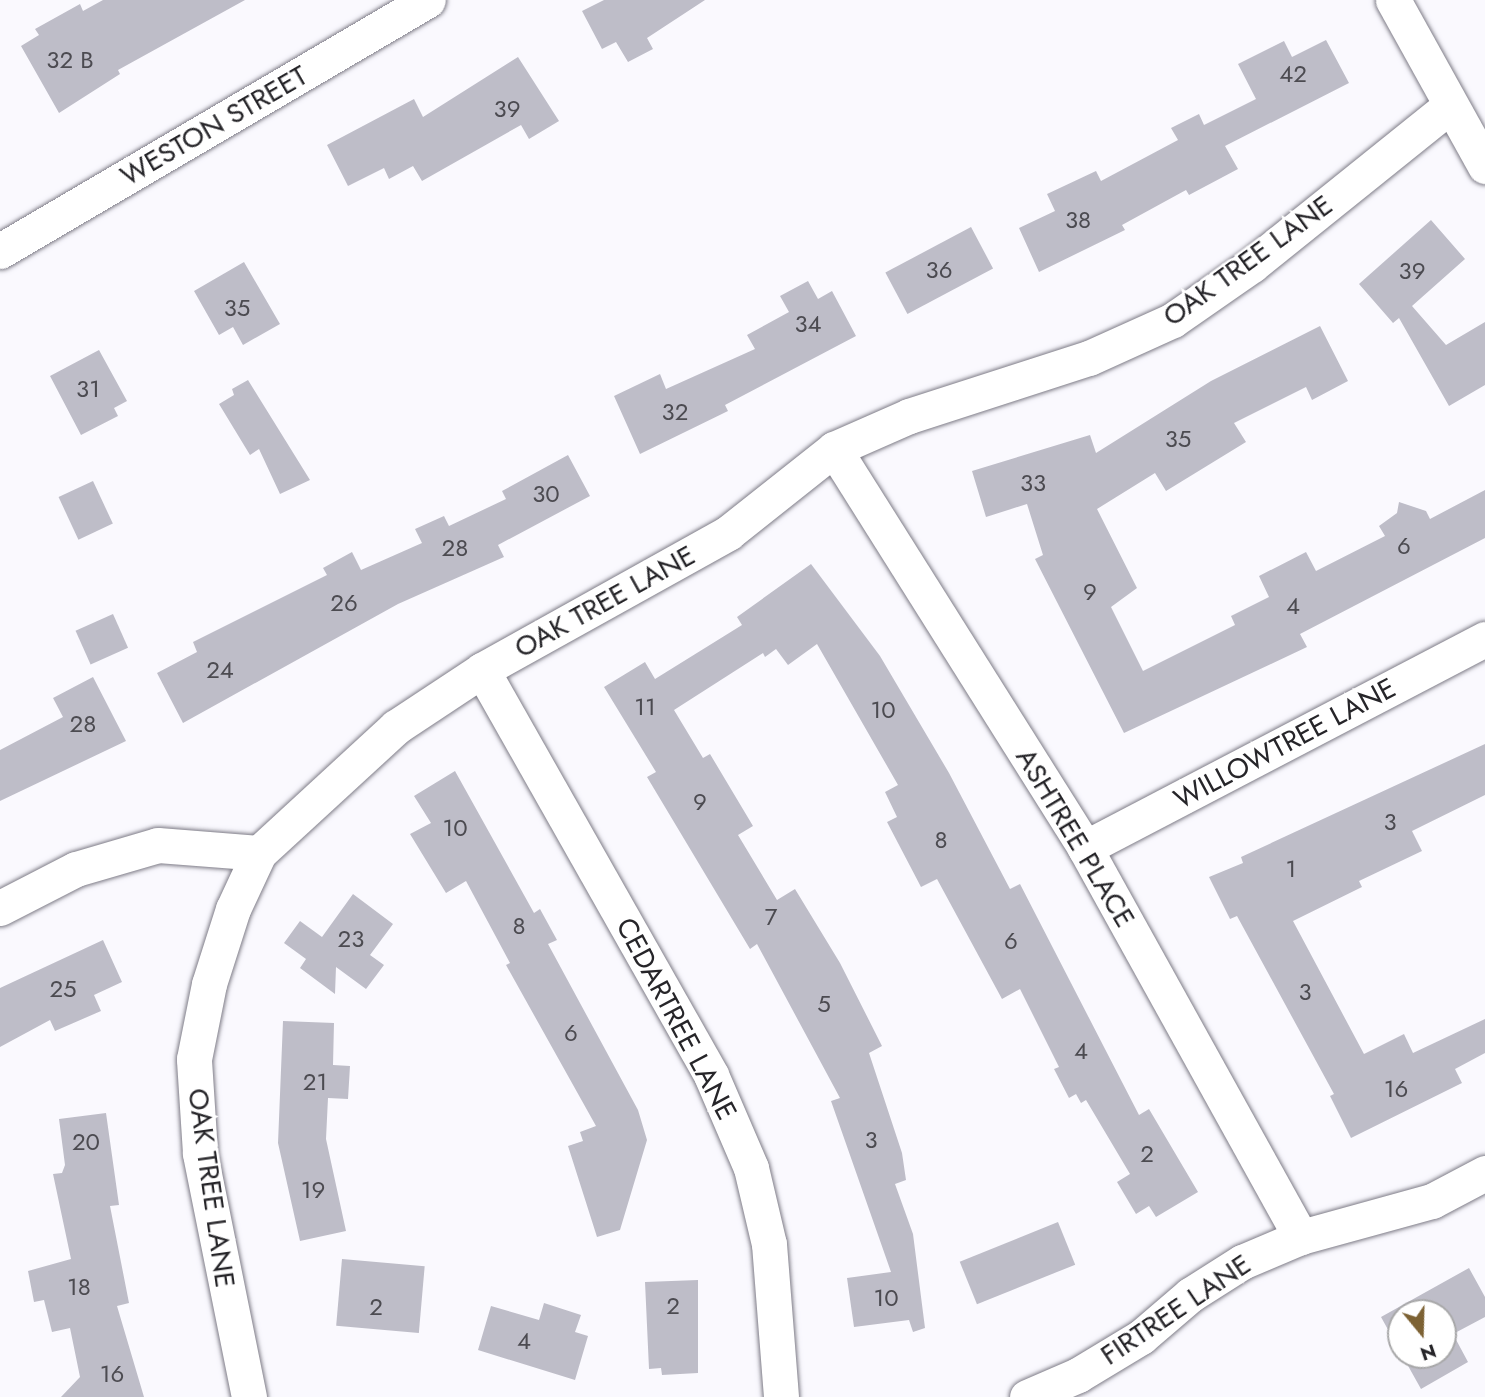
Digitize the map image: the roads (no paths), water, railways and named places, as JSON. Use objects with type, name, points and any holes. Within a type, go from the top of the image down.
[{"type":"street","name":"WESTON STREET","points":[[0,251],[428,0]]},
{"type":"street","points":[[1394,0],[1485,166]]},
{"type":"street","name":"OAK TREE LANE","points":[[249,1397],[200,1153],[194,1059],[209,984],[233,909],[259,853],[396,727],[482,670],[728,533],[834,449],[909,416],[1089,358],[1173,320],[1252,265],[1450,106]]},
{"type":"street","name":"ASHTREE PLACE","points":[[834,449],[1085,849],[1301,1237]]},
{"type":"street","name":"WILLOWTREE LANE","points":[[1085,849],[1485,639]]},
{"type":"street","name":"CEDARTREE LANE","points":[[482,670],[711,1075],[751,1168],[769,1244],[781,1397]]},
{"type":"street","points":[[0,908],[76,869],[158,845],[259,853]]},
{"type":"street","name":"FIRTREE LANE","points":[[1027,1397],[1078,1375],[1140,1337],[1190,1295],[1242,1262],[1301,1237],[1432,1201],[1485,1172]]}]
